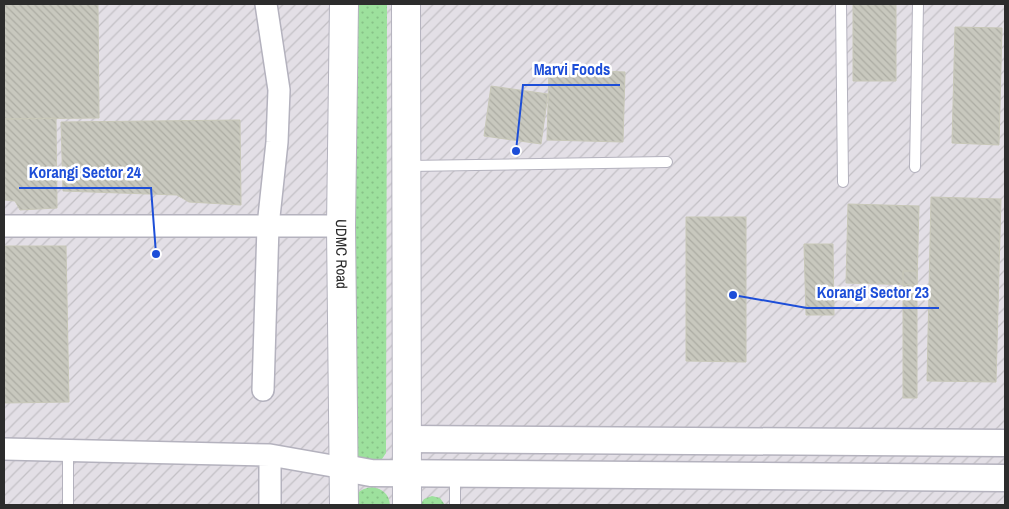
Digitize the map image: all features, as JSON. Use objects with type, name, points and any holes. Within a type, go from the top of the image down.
[{"type":"main road","name":"UDMC Road","points":[[344,4],[341,226],[344,505]]},
{"type":"main road","points":[[406,4],[407,505]]},
{"type":"street","points":[[262,390],[268,226],[277,142],[279,90],[266,4]]},
{"type":"street","points":[[4,226],[341,226]]},
{"type":"street","points":[[407,439],[1005,443]]},
{"type":"street","points":[[4,449],[270,455],[371,473],[1005,478]]},
{"type":"street","points":[[270,455],[270,505]]},
{"type":"lane","points":[[841,4],[843,182]]},
{"type":"lane","points":[[916,167],[918,4]]},
{"type":"lane","points":[[407,166],[667,162]]},
{"type":"lane","points":[[68,450],[68,505]]},
{"type":"lane","points":[[455,474],[455,505]]},
{"type":"shaded area","points":[[4,4],[1005,4],[1005,505],[4,505]]},
{"type":"green space","points":[[353,4],[387,4],[386,453],[380,462],[358,458],[356,453]]},
{"type":"green space","points":[[372,487],[385,493],[390,505],[353,505],[355,497],[359,492]]},
{"type":"green space","points":[[432,496],[440,498],[445,505],[420,505],[424,499]]},
{"type":"building","points":[[4,4],[98,4],[99,118],[4,119]]},
{"type":"building","points":[[853,4],[896,4],[896,81],[853,81]]},
{"type":"building","points":[[955,27],[1002,28],[999,145],[952,143]]},
{"type":"building","points":[[549,69],[625,72],[623,142],[547,140]]},
{"type":"building","points":[[491,86],[548,94],[541,144],[484,136]]},
{"type":"building","points":[[56,118],[57,208],[20,210],[15,201],[4,200],[4,119]]},
{"type":"building","points":[[240,120],[241,205],[189,202],[177,195],[63,191],[61,122]]},
{"type":"building","points":[[931,197],[1001,199],[996,382],[927,381]]},
{"type":"building","points":[[848,204],[919,206],[917,285],[846,283]]},
{"type":"building","points":[[686,217],[746,217],[746,362],[686,361]]},
{"type":"building","points":[[804,244],[833,244],[834,315],[806,315]]},
{"type":"building","points":[[4,246],[66,246],[69,402],[4,403]]},
{"type":"building","points":[[903,271],[917,271],[917,398],[903,398]]},
{"type":"place","name":"Marvi Foods","points":[[516,151]]},
{"type":"place","name":"Korangi Sector 24","points":[[156,254]]},
{"type":"place","name":"Korangi Sector 23","points":[[733,295]]}]
